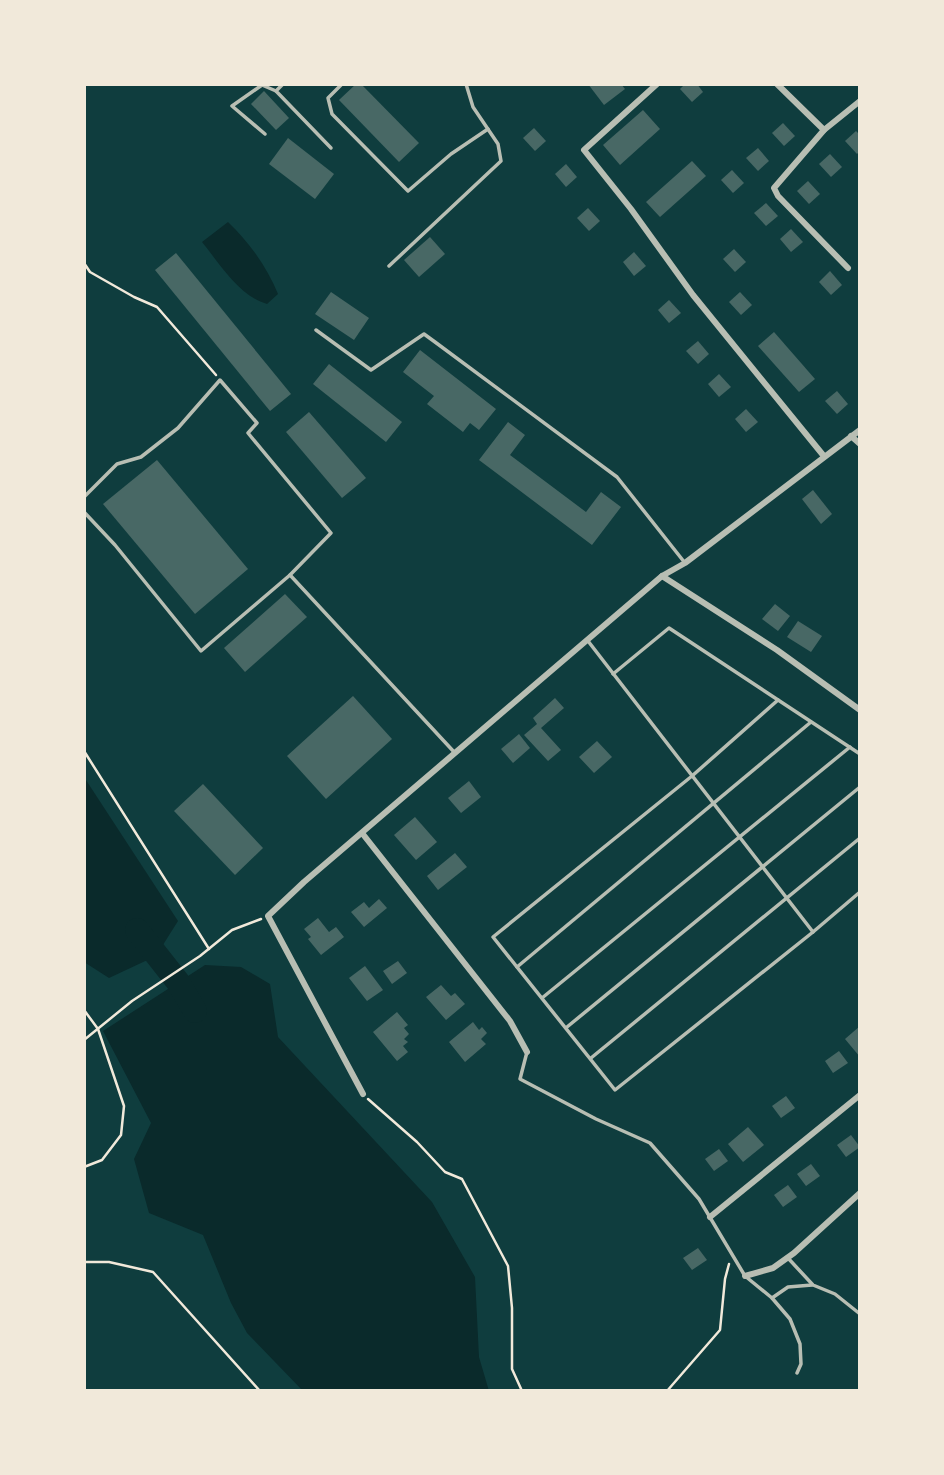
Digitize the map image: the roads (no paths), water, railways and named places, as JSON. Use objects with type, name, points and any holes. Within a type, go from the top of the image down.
[{"type":"street","points":[[657,84],[584,150],[631,209],[693,295],[823,456]]},
{"type":"street","points":[[777,84],[824,131]]},
{"type":"street","points":[[848,268],[778,196],[774,188],[824,131],[860,101]]},
{"type":"street","points":[[363,1094],[268,916],[663,576],[685,563],[860,430]]},
{"type":"street","points":[[851,436],[860,444]]},
{"type":"street","points":[[663,576],[860,709]]},
{"type":"street","points":[[362,833],[510,1021],[527,1052]]},
{"type":"street","points":[[710,1217],[860,1095]]},
{"type":"street","points":[[745,1276],[773,1268],[787,1258],[860,1193]]},
{"type":"lane","points":[[276,91],[283,84]]},
{"type":"lane","points":[[342,84],[328,98],[332,114],[408,191],[451,154],[488,129]]},
{"type":"lane","points":[[389,266],[501,161],[498,144],[473,107],[466,84]]},
{"type":"lane","points":[[265,134],[232,106],[262,85],[276,91],[331,148]]},
{"type":"lane","points":[[316,330],[371,370],[424,334],[617,477],[685,563]]},
{"type":"lane","points":[[84,497],[117,464],[141,457],[178,428],[220,380],[257,423],[248,433],[331,534],[290,575],[201,651],[115,545],[84,512]]},
{"type":"lane","points":[[290,575],[455,754]]},
{"type":"lane","points":[[613,674],[668,628],[860,754]]},
{"type":"lane","points":[[587,639],[813,932]]},
{"type":"lane","points":[[779,700],[692,776],[493,937],[615,1090],[860,892]]},
{"type":"lane","points":[[517,967],[811,722]]},
{"type":"lane","points":[[542,998],[849,747]]},
{"type":"lane","points":[[566,1028],[860,787]]},
{"type":"lane","points":[[590,1059],[860,838]]},
{"type":"lane","points":[[527,1052],[520,1079],[596,1119],[650,1143],[699,1199],[745,1276],[772,1298],[790,1319],[800,1344],[801,1364],[797,1373]]},
{"type":"lane","points":[[787,1258],[813,1285],[835,1294],[860,1314]]},
{"type":"lane","points":[[772,1298],[788,1287],[813,1285]]},
{"type":"water","points":[[228,222],[257,255],[274,284],[278,294],[267,304],[239,287],[202,242]]},
{"type":"water","points":[[84,777],[178,921],[156,956],[109,978],[84,962]]},
{"type":"water","points":[[205,965],[241,967],[270,984],[278,1037],[432,1202],[475,1277],[479,1357],[489,1391],[303,1391],[247,1333],[231,1303],[203,1235],[149,1213],[134,1159],[151,1123],[103,1031]]},
{"type":"waterway","points":[[137,930],[178,982],[195,1011]]}]
